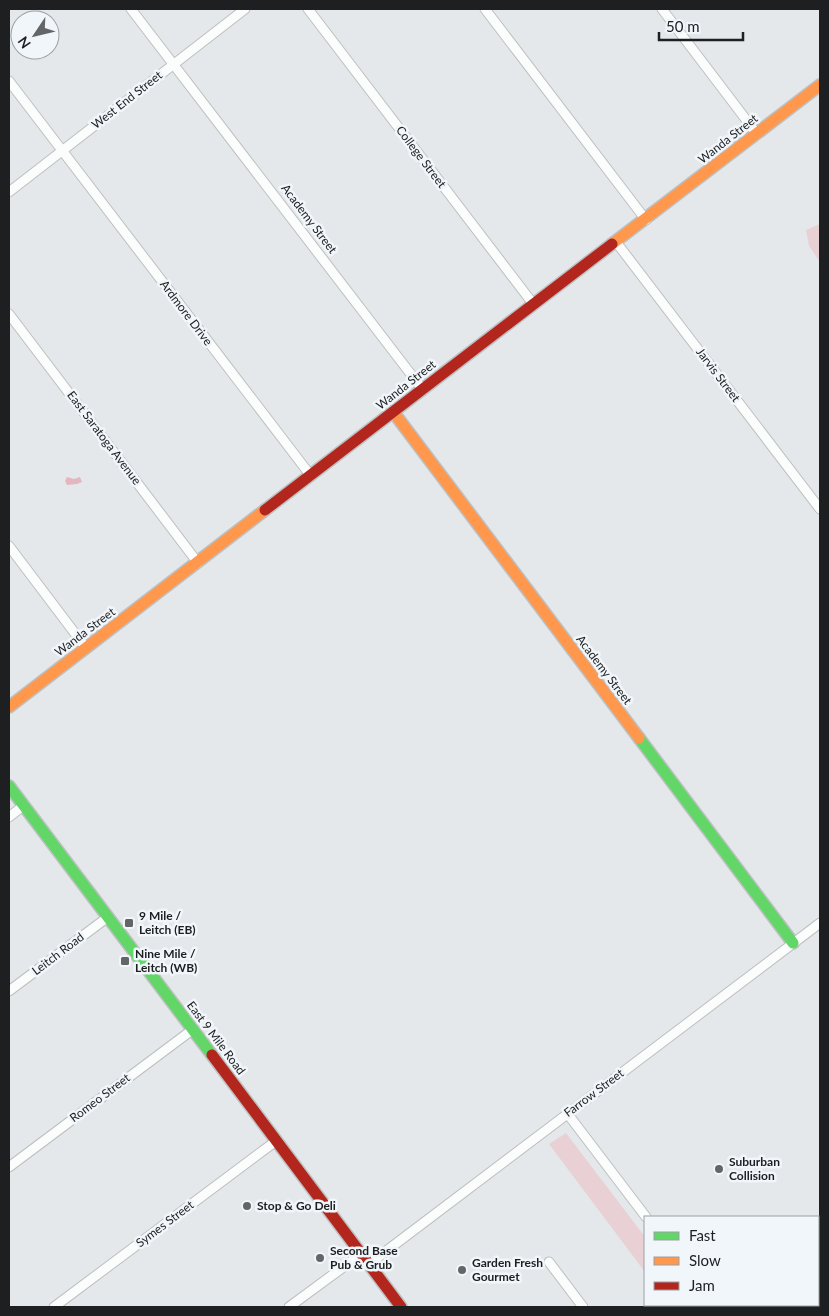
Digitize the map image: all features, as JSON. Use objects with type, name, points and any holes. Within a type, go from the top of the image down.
[{"type":"street","name":"Academy Street","points":[[131,9],[423,390]]},
{"type":"street","name":"West End Street","points":[[9,192],[245,9]]},
{"type":"street","name":"College Street","points":[[308,9],[534,305]]},
{"type":"street","points":[[485,9],[646,220]]},
{"type":"street","points":[[662,9],[757,134]]},
{"type":"street","name":"Ardmore Drive","points":[[9,81],[311,476]]},
{"type":"street","name":"Wanda Street","points":[[9,707],[820,85]]},
{"type":"street","name":"Jarvis Street","points":[[616,242],[820,509]]},
{"type":"street","name":"East Saratoga Avenue","points":[[9,314],[198,563]]},
{"type":"street","name":"Academy Street","points":[[394,413],[794,943]]},
{"type":"street","points":[[9,546],[86,648]]},
{"type":"street","name":"East 9 Mile Road","points":[[9,786],[401,1307]]},
{"type":"street","points":[[9,817],[23,806]]},
{"type":"street","name":"Leitch Road","points":[[9,991],[108,917]]},
{"type":"street","name":"Farrow Street","points":[[369,1264],[820,923]]},
{"type":"street","name":"Romeo Street","points":[[9,1167],[192,1030]]},
{"type":"street","points":[[567,1113],[645,1216]]},
{"type":"street","name":"Symes Street","points":[[54,1307],[276,1141]]},
{"type":"street","points":[[289,1307],[361,1254]]},
{"type":"street","points":[[549,1262],[583,1307]]},
{"type":"shaded area","points":[[820,224],[820,262],[809,246],[806,230]]},
{"type":"shaded area","points":[[67,477],[74,479],[80,477],[82,482],[67,485],[65,481]]},
{"type":"shaded area","points":[[566,1133],[644,1236],[644,1271],[549,1144]]},
{"type":"traffic: fast","points":[[639,738],[793,943]]},
{"type":"traffic: fast","points":[[9,786],[212,1055]]},
{"type":"traffic: slow","points":[[612,244],[820,85]]},
{"type":"traffic: slow","points":[[394,413],[639,738]]},
{"type":"traffic: slow","points":[[9,707],[265,510]]},
{"type":"traffic: jam","points":[[265,510],[612,244]]},
{"type":"traffic: jam","points":[[212,1055],[401,1307]]},
{"type":"place","name":"9 Mile / Leitch (EB)","points":[[129,923]]},
{"type":"place","name":"Nine Mile / Leitch (WB)","points":[[125,961]]},
{"type":"place","name":"Suburban Collision","points":[[719,1169]]},
{"type":"place","name":"Stop & Go Deli","points":[[247,1206]]},
{"type":"place","name":"Second Base Pub & Grub","points":[[320,1258]]},
{"type":"place","name":"Garden Fresh Gourmet","points":[[462,1270]]}]
